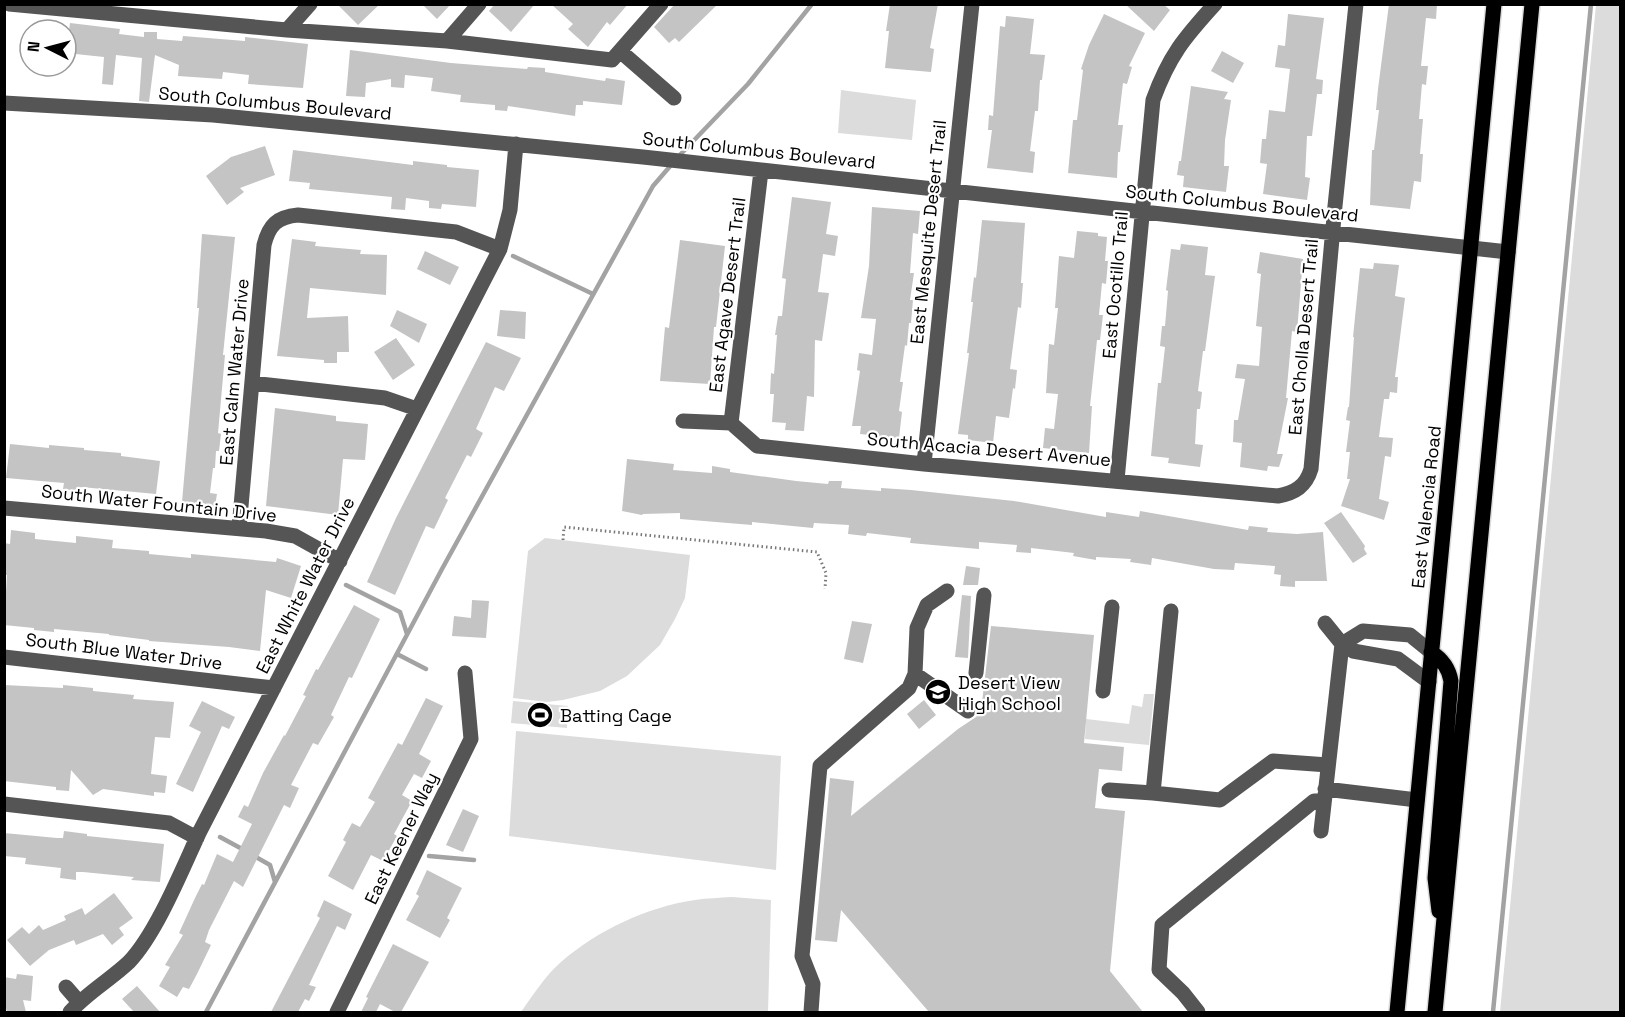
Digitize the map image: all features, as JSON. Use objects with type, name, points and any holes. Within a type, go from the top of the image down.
[{"type":"main road","name":"East Valencia Road","points":[[1396,1012],[1494,4]]},
{"type":"main road","points":[[1435,1012],[1532,4]]},
{"type":"main road","points":[[1431,652],[1438,656],[1449,671],[1451,681],[1435,878],[1442,939]]},
{"type":"street","points":[[9,4],[131,10],[287,30],[447,40],[612,60],[661,4]]},
{"type":"street","points":[[287,30],[310,4]]},
{"type":"street","points":[[447,40],[479,4]]},
{"type":"street","name":"East Mesquite Desert Trail","points":[[924,464],[972,4]]},
{"type":"street","name":"East Ocotillo Trail","points":[[1117,480],[1153,100],[1171,57],[1184,38],[1215,4]]},
{"type":"street","name":"East Cholla Desert Trail","points":[[1302,495],[1311,469],[1332,231],[1356,4]]},
{"type":"street","points":[[620,51],[674,98]]},
{"type":"street","name":"South Columbus Boulevard","points":[[4,103],[213,115],[516,144],[1332,231],[1508,252]]},
{"type":"street","name":"East White Water Drive","points":[[74,1007],[129,961],[153,927],[500,249],[510,210],[516,144]]},
{"type":"street","name":"East Agave Desert Trail","points":[[731,423],[761,171]]},
{"type":"street","name":"East Calm Water Drive","points":[[239,529],[264,245],[271,218],[298,215],[444,231],[479,240],[500,249]]},
{"type":"street","points":[[252,383],[385,398],[417,409]]},
{"type":"street","points":[[683,420],[731,423]]},
{"type":"street","name":"South Acacia Desert Avenue","points":[[731,423],[757,446],[924,464],[1278,496],[1302,495]]},
{"type":"street","name":"South Water Fountain Drive","points":[[4,508],[295,536],[340,561]]},
{"type":"street","points":[[811,1012],[813,984],[802,956],[820,766],[909,688],[915,674],[917,628],[927,605],[947,591]]},
{"type":"street","points":[[976,673],[984,595]]},
{"type":"street","points":[[1103,691],[1112,607]]},
{"type":"street","points":[[1154,793],[1171,611]]},
{"type":"street","points":[[1325,623],[1342,645],[1353,651],[1398,658],[1429,682]]},
{"type":"street","points":[[1321,831],[1342,645],[1363,631],[1410,635],[1431,652]]},
{"type":"street","name":"South Blue Water Drive","points":[[4,657],[274,688]]},
{"type":"street","name":"East Keener Way","points":[[337,1012],[471,739],[465,673]]},
{"type":"street","points":[[915,674],[968,711]]},
{"type":"street","points":[[1109,790],[1220,800],[1273,761],[1328,765]]},
{"type":"street","points":[[1198,1012],[1183,993],[1159,970],[1162,925],[1314,801],[1325,795],[1417,800]]},
{"type":"street","points":[[4,804],[169,823],[197,838]]},
{"type":"street","points":[[66,987],[74,1007]]},
{"type":"path","points":[[563,540],[564,527],[817,552],[826,573],[825,590]]},
{"type":"shaded area","points":[[1596,5],[1620,5],[1620,1012],[1500,1012]]},
{"type":"shaded area","points":[[841,90],[916,100],[912,140],[838,133]]},
{"type":"shaded area","points":[[545,538],[690,555],[685,598],[660,645],[627,676],[600,691],[547,702],[513,698],[528,551]]},
{"type":"shaded area","points":[[1144,694],[1154,694],[1149,745],[1085,739],[1086,719],[1129,724],[1132,705],[1142,707]]},
{"type":"shaded area","name":"Batting Cage","points":[[513,701],[568,706],[567,728],[511,723]]},
{"type":"shaded area","points":[[516,731],[781,756],[776,870],[509,836]]},
{"type":"shaded area","points":[[732,897],[771,900],[768,1012],[521,1012],[555,967],[575,950],[607,930],[641,914],[677,903]]},
{"type":"building","points":[[337,4],[380,4],[358,25]]},
{"type":"building","points":[[422,4],[451,4],[437,19]]},
{"type":"building","points":[[495,4],[535,4],[511,32],[489,11]]},
{"type":"building","points":[[551,4],[628,4],[610,25],[607,22],[588,47],[568,29],[573,24]]},
{"type":"building","points":[[675,4],[718,4],[679,42],[675,38],[669,43],[654,27]]},
{"type":"building","points":[[890,4],[938,4],[930,48],[934,49],[931,72],[885,68],[889,31],[886,31]]},
{"type":"building","points":[[1125,4],[1163,4],[1170,10],[1154,31]]},
{"type":"building","points":[[1389,4],[1437,4],[1436,19],[1426,18],[1421,66],[1428,66],[1426,85],[1422,84],[1419,119],[1423,119],[1420,154],[1423,154],[1421,182],[1414,181],[1410,209],[1370,205],[1372,150],[1374,150],[1379,110],[1376,110]]},
{"type":"building","points":[[1104,14],[1145,33],[1129,66],[1132,67],[1127,84],[1123,83],[1118,125],[1123,125],[1120,152],[1118,152],[1117,178],[1068,173],[1073,120],[1077,120],[1083,70],[1081,69],[1089,45]]},
{"type":"building","points":[[1288,14],[1324,18],[1316,79],[1323,80],[1322,94],[1317,94],[1312,136],[1307,136],[1305,177],[1310,178],[1307,200],[1263,194],[1267,164],[1260,163],[1262,139],[1266,139],[1269,110],[1285,112],[1290,69],[1275,67],[1278,45],[1285,46]]},
{"type":"building","points":[[1006,16],[1034,19],[1030,54],[1045,55],[1030,151],[1035,152],[1033,173],[987,168],[992,130],[988,130],[989,115],[993,116],[1000,26],[1005,27]]},
{"type":"building","points":[[78,24],[120,29],[119,34],[144,37],[144,32],[157,32],[157,39],[182,41],[183,36],[245,41],[245,37],[308,44],[303,88],[248,84],[249,75],[223,72],[222,79],[178,76],[179,65],[155,55],[149,102],[139,101],[142,58],[116,55],[113,85],[102,84],[104,57],[78,54]]},
{"type":"building","points":[[350,50],[451,63],[527,69],[528,67],[545,68],[545,72],[605,81],[606,78],[625,81],[622,105],[583,101],[583,105],[576,105],[575,116],[508,106],[507,111],[495,110],[495,105],[460,102],[461,95],[431,91],[433,78],[405,75],[404,88],[391,87],[391,79],[366,83],[365,97],[346,96]]},
{"type":"building","points":[[1222,51],[1244,63],[1233,83],[1211,71]]},
{"type":"building","points":[[1191,86],[1228,92],[1224,99],[1231,100],[1225,140],[1224,166],[1229,166],[1226,192],[1183,187],[1184,176],[1177,175]]},
{"type":"building","points":[[265,146],[275,175],[240,188],[244,192],[227,205],[206,176],[231,157]]},
{"type":"building","points":[[293,150],[413,165],[413,161],[479,170],[476,207],[442,204],[441,209],[429,208],[429,201],[406,198],[405,210],[391,209],[392,197],[309,189],[310,183],[289,181]]},
{"type":"building","points":[[792,197],[831,202],[826,234],[838,236],[835,256],[823,254],[818,292],[829,293],[822,341],[815,340],[814,397],[807,396],[804,431],[785,430],[786,423],[772,422],[774,394],[770,394],[771,373],[774,374],[777,335],[775,335],[778,316],[782,316],[786,279],[782,278]]},
{"type":"building","points":[[872,207],[920,211],[918,234],[913,233],[910,273],[914,273],[910,300],[913,300],[900,382],[903,382],[899,411],[902,412],[899,438],[860,434],[861,426],[852,426],[860,371],[857,370],[859,353],[872,355],[876,319],[861,318],[869,266]]},
{"type":"building","points":[[982,220],[1025,223],[1021,308],[1018,307],[1010,369],[1017,370],[1015,389],[1013,388],[1009,418],[996,416],[993,443],[968,440],[968,435],[958,434],[969,353],[967,353],[973,302],[971,302]]},
{"type":"building","points":[[1077,231],[1098,233],[1098,236],[1107,237],[1105,261],[1108,261],[1106,284],[1102,283],[1099,315],[1103,315],[1100,340],[1097,340],[1090,406],[1092,406],[1089,453],[1043,448],[1045,428],[1054,429],[1058,394],[1046,393],[1049,344],[1054,345],[1058,308],[1055,308],[1059,256],[1074,258]]},
{"type":"building","points":[[202,234],[235,237],[223,355],[225,355],[218,433],[221,434],[210,493],[217,494],[215,506],[182,502],[199,308],[197,308]]},
{"type":"building","points":[[292,239],[316,242],[315,246],[361,250],[360,254],[387,255],[386,295],[310,288],[307,318],[348,316],[349,352],[337,352],[337,363],[277,356]]},
{"type":"building","points":[[680,240],[725,246],[716,327],[714,327],[710,384],[660,381],[665,327],[669,328]]},
{"type":"building","points":[[1181,244],[1208,247],[1205,275],[1215,276],[1198,391],[1202,392],[1200,409],[1197,409],[1195,444],[1203,445],[1200,467],[1168,463],[1169,458],[1151,456],[1158,383],[1161,383],[1165,347],[1160,346],[1162,326],[1165,326],[1171,249],[1180,250]]},
{"type":"building","points":[[425,251],[459,267],[450,285],[417,269]]},
{"type":"building","points":[[1260,252],[1303,259],[1297,332],[1292,331],[1286,398],[1288,398],[1277,454],[1283,454],[1279,467],[1268,466],[1267,471],[1240,467],[1242,443],[1233,442],[1234,420],[1238,420],[1245,379],[1235,378],[1237,364],[1259,366],[1262,327],[1256,326],[1261,274],[1257,273]]},
{"type":"building","points":[[1374,263],[1399,265],[1395,296],[1405,298],[1395,377],[1398,377],[1397,393],[1390,392],[1389,399],[1384,399],[1379,437],[1393,438],[1391,457],[1385,456],[1379,499],[1389,502],[1384,520],[1341,506],[1350,479],[1347,479],[1350,452],[1346,452],[1350,421],[1346,420],[1360,268],[1373,269]]},
{"type":"building","points":[[397,310],[427,324],[419,343],[390,326]]},
{"type":"building","points":[[500,310],[526,312],[525,339],[497,336]]},
{"type":"building","points":[[396,338],[415,365],[393,380],[374,352]]},
{"type":"building","points":[[486,342],[521,358],[504,391],[495,387],[476,429],[483,433],[471,457],[467,455],[445,498],[448,500],[434,529],[426,526],[395,595],[367,582],[396,518]]},
{"type":"building","points":[[275,408],[336,416],[336,421],[368,424],[365,460],[343,459],[338,515],[266,506]]},
{"type":"building","points":[[10,444],[49,448],[49,445],[84,448],[84,450],[121,453],[121,456],[160,461],[156,494],[81,487],[80,491],[63,489],[64,483],[6,478]]},
{"type":"building","points":[[627,459],[674,464],[673,470],[712,473],[712,466],[730,469],[730,472],[796,481],[828,484],[829,481],[842,481],[841,488],[881,491],[881,488],[911,490],[1014,501],[1106,517],[1106,512],[1139,517],[1140,511],[1248,530],[1249,526],[1268,528],[1267,532],[1297,534],[1323,532],[1327,581],[1295,581],[1295,587],[1280,586],[1281,575],[1274,574],[1275,566],[1235,563],[1234,570],[1214,569],[1152,558],[1151,565],[1130,562],[1131,559],[1096,557],[1096,560],[1073,556],[1074,553],[1031,548],[1031,553],[1016,552],[1017,545],[979,542],[979,549],[910,543],[911,538],[867,533],[866,536],[848,534],[849,525],[814,523],[813,528],[752,522],[752,525],[680,519],[680,513],[642,515],[622,511]]},
{"type":"building","points":[[1341,512],[1365,546],[1367,554],[1353,563],[1324,523]]},
{"type":"building","points":[[11,530],[35,533],[35,539],[76,543],[76,536],[113,540],[112,548],[149,551],[149,554],[191,558],[191,554],[276,562],[277,558],[301,566],[291,598],[266,590],[260,651],[149,641],[109,634],[54,629],[54,632],[34,630],[34,628],[4,625],[7,575],[4,575],[4,543],[10,544]]},
{"type":"building","points":[[966,566],[980,568],[978,585],[963,585]]},
{"type":"building","points":[[962,595],[971,596],[968,658],[955,657]]},
{"type":"building","points":[[472,600],[489,601],[486,638],[452,636],[454,616],[471,618]]},
{"type":"building","points":[[354,605],[380,619],[352,678],[349,677],[331,715],[334,717],[318,745],[313,743],[291,785],[299,788],[290,808],[284,805],[243,887],[234,881],[209,930],[205,942],[211,945],[197,974],[189,989],[183,987],[177,997],[159,986],[170,967],[165,965],[183,935],[179,933],[217,854],[233,862],[252,824],[238,817],[244,805],[248,807],[263,773],[306,696],[303,695],[316,669],[318,670]]},
{"type":"building","points":[[852,621],[872,624],[863,663],[844,659]]},
{"type":"building","points":[[991,626],[1094,635],[1084,743],[1124,747],[1122,771],[1099,769],[1095,808],[1125,811],[1110,971],[1143,1012],[929,1012],[841,910],[837,942],[815,940],[830,778],[854,781],[851,816],[976,717],[981,711]]},
{"type":"building","points":[[4,685],[63,688],[63,685],[93,688],[93,691],[134,695],[133,699],[174,702],[170,738],[155,737],[151,774],[167,776],[165,793],[154,792],[154,796],[103,789],[93,795],[71,770],[69,791],[56,790],[56,787],[4,781]]},
{"type":"building","points":[[426,698],[443,706],[419,754],[431,761],[422,778],[414,774],[402,795],[412,801],[394,834],[397,836],[383,861],[371,855],[353,890],[328,876],[346,842],[343,840],[352,823],[360,827],[375,802],[368,798],[398,743],[402,745]]},
{"type":"building","points":[[924,700],[936,715],[919,729],[907,714]]},
{"type":"building","points":[[202,701],[235,717],[229,729],[222,726],[193,792],[176,784],[201,732],[189,726]]},
{"type":"building","points":[[463,809],[479,816],[463,852],[446,845]]},
{"type":"building","points":[[64,831],[87,834],[87,836],[164,844],[160,882],[83,872],[76,872],[76,880],[60,878],[61,868],[25,864],[26,858],[4,856],[4,833],[63,838]]},
{"type":"building","points":[[427,870],[462,888],[447,918],[450,920],[440,938],[406,920],[419,896],[416,894]]},
{"type":"building","points":[[114,893],[133,918],[119,928],[124,935],[112,945],[103,934],[76,945],[74,940],[49,950],[30,966],[7,940],[22,927],[29,934],[39,925],[43,930],[66,920],[64,916],[82,908],[85,915]]},
{"type":"building","points":[[324,900],[352,914],[345,930],[337,926],[309,985],[316,987],[309,1001],[305,999],[298,1012],[271,1012],[320,918],[317,916]]},
{"type":"building","points":[[393,944],[429,962],[401,1012],[395,1012],[380,1004],[376,1012],[361,1012],[368,998],[366,997]]},
{"type":"building","points":[[17,974],[33,976],[31,1001],[23,1000],[26,1012],[7,1012],[4,1001],[4,977],[16,979]]},
{"type":"building","points":[[137,986],[160,1012],[134,1012],[122,999]]},
{"type":"waterway","points":[[677,158],[748,84],[812,4]]},
{"type":"waterway","points":[[1493,1012],[1591,4]]},
{"type":"waterway","points":[[206,1012],[442,569],[653,186],[672,164]]},
{"type":"waterway","points":[[513,256],[593,294]]},
{"type":"waterway","points":[[346,585],[400,612],[407,634]]},
{"type":"waterway","points":[[397,654],[426,669]]},
{"type":"waterway","points":[[220,837],[244,850]]},
{"type":"waterway","points":[[254,856],[270,865],[275,882]]},
{"type":"waterway","points":[[429,856],[474,860]]},
{"type":"place","name":"Desert View High School","points":[[938,692]]},
{"type":"place","name":"Batting Cage","points":[[540,715]]}]
